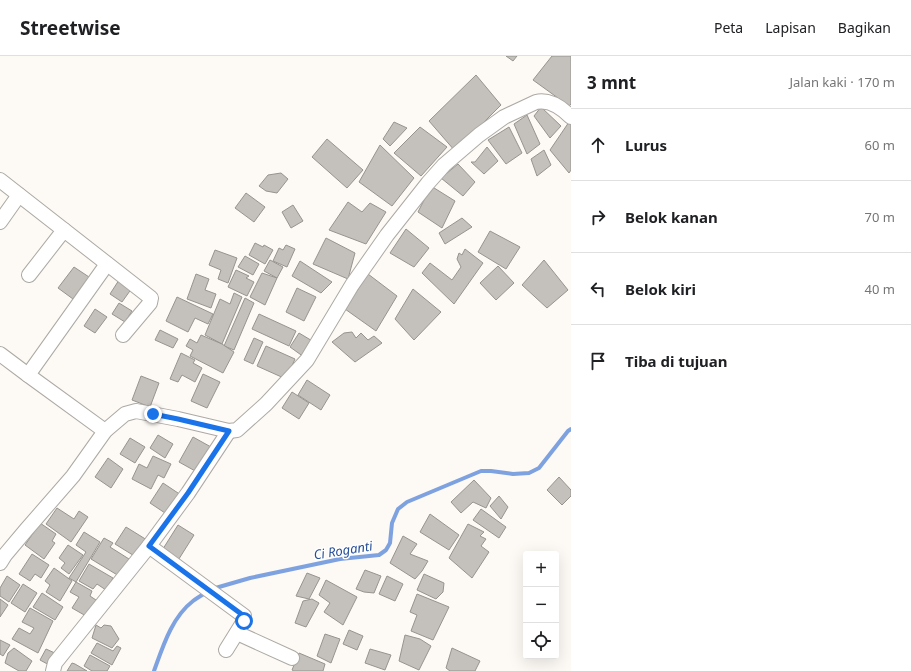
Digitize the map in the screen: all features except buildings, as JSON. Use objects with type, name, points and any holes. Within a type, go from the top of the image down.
[{"type":"street","points":[[0,563],[5,555],[73,476],[105,431],[125,414],[136,411],[229,431],[237,430],[266,404],[307,360],[352,285],[387,235],[444,165],[479,135],[504,117],[541,101],[545,101],[564,110],[571,117]]},
{"type":"street","points":[[0,180],[151,298],[150,303],[123,335]]},
{"type":"street","points":[[0,222],[19,195]]},
{"type":"street","points":[[29,276],[64,230]]},
{"type":"street","points":[[28,375],[107,264]]},
{"type":"street","points":[[0,354],[105,431]]},
{"type":"street","points":[[53,671],[55,663],[149,546],[188,493],[229,431]]},
{"type":"street","points":[[149,546],[244,616],[244,621],[226,650]]},
{"type":"street","points":[[237,633],[292,658]]},
{"type":"waterway","name":"Ci Roganti","points":[[212,589],[250,578],[340,559],[379,555],[386,550],[390,543],[392,523],[398,509],[407,502],[481,471],[513,474],[529,473],[539,468],[571,429]]},
{"type":"waterway","name":"Ci Roganti","points":[[154,671],[169,633],[179,615],[193,601],[207,592]]},
{"type":"route","points":[[153,414],[229,431],[188,493],[149,546],[244,616],[244,621]]}]
